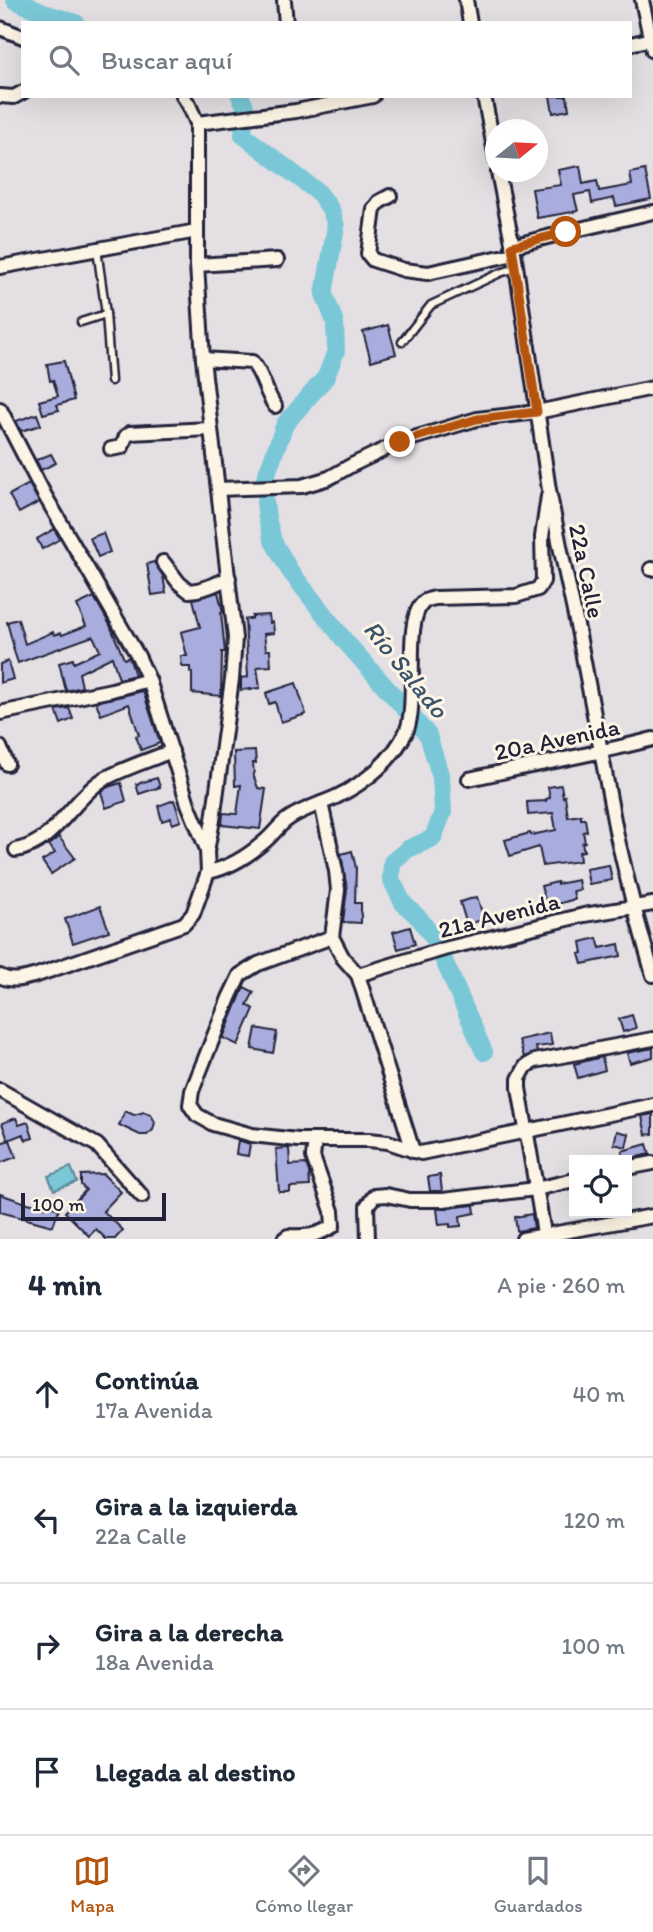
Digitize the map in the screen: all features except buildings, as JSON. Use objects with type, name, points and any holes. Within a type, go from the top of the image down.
[{"type":"street","points":[[466,0],[470,21]]},
{"type":"street","points":[[632,44],[652,43],[642,0]]},
{"type":"street","points":[[284,1],[286,21]]},
{"type":"street","points":[[0,28],[21,36]]},
{"type":"street","points":[[0,96],[14,97],[21,93]]},
{"type":"street","points":[[2,979],[22,979],[59,969],[184,924],[193,915],[208,872],[206,827],[232,679],[235,638],[203,359],[197,231],[197,123],[184,98]]},
{"type":"street","points":[[294,98],[296,111]]},
{"type":"street","points":[[197,123],[296,111],[363,98]]},
{"type":"street","points":[[484,98],[488,119]]},
{"type":"street","name":"22a Calle","points":[[500,182],[516,268],[549,490],[617,836],[653,975]]},
{"type":"street","points":[[390,196],[379,202],[374,209],[368,254],[373,261],[404,270],[428,273],[513,250],[566,232],[653,212]]},
{"type":"street","points":[[0,267],[197,231]]},
{"type":"street","points":[[198,265],[277,260]]},
{"type":"street","points":[[203,359],[252,362],[275,406]]},
{"type":"street","points":[[218,489],[302,486],[329,478],[400,442],[477,419],[537,412],[653,388]]},
{"type":"street","points":[[0,409],[44,494],[138,656],[149,680],[188,804],[206,827]]},
{"type":"street","points":[[111,449],[122,447],[130,433],[210,429]]},
{"type":"street","points":[[208,872],[225,867],[250,853],[288,819],[360,784],[384,762],[398,746],[408,728],[413,625],[417,611],[425,602],[435,598],[516,596],[538,589],[542,581],[542,537],[549,490]]},
{"type":"street","points":[[163,562],[179,583],[189,591],[199,591],[229,578]]},
{"type":"street","points":[[0,713],[149,680]]},
{"type":"street","name":"20a Avenida","points":[[469,779],[653,739]]},
{"type":"street","points":[[0,747],[7,764]]},
{"type":"street","points":[[16,850],[32,845],[56,827],[89,790],[103,780],[172,751]]},
{"type":"street","points":[[321,803],[338,890],[332,937],[343,958],[358,975],[413,1151]]},
{"type":"street","name":"21a Avenida","points":[[358,975],[441,950],[583,915],[653,904]]},
{"type":"street","points":[[332,937],[258,964],[240,975],[192,1091],[190,1105],[197,1115],[214,1124],[253,1135],[298,1140],[388,1142],[421,1153],[653,1105]]},
{"type":"street","points":[[545,1237],[519,1088],[519,1079],[526,1066],[535,1061],[653,1040]]},
{"type":"street","points":[[0,1090],[97,1145],[142,1196]]},
{"type":"street","points":[[284,1239],[288,1236],[307,1237],[333,1226],[332,1211],[313,1157],[315,1140]]},
{"type":"street","points":[[632,1167],[653,1163]]},
{"type":"street","points":[[368,1239],[366,1206],[374,1196],[443,1200],[536,1189],[569,1181]]},
{"type":"street","points":[[523,1239],[653,1216]]},
{"type":"lane","points":[[97,249],[111,381]]},
{"type":"lane","points":[[402,342],[431,305],[499,273],[516,268]]},
{"type":"lane","points":[[81,322],[106,314]]},
{"type":"water","points":[[71,1167],[77,1182],[54,1190],[48,1176]]},
{"type":"waterway","name":"Río Salado","points":[[15,0],[70,21]]},
{"type":"waterway","name":"Río Salado","points":[[241,98],[245,106]]},
{"type":"waterway","name":"Río Salado","points":[[244,119],[243,135],[319,193],[331,210],[336,226],[324,294],[335,322],[336,351],[326,377],[285,424],[265,479]]},
{"type":"waterway","name":"Río Salado","points":[[265,502],[273,541],[290,571],[345,641],[428,735],[441,778],[443,812],[433,838],[408,849],[392,862],[391,879],[403,903],[420,919],[435,940],[484,1052]]},
{"type":"route","points":[[400,442],[477,419],[537,412],[512,246],[566,232]]}]
